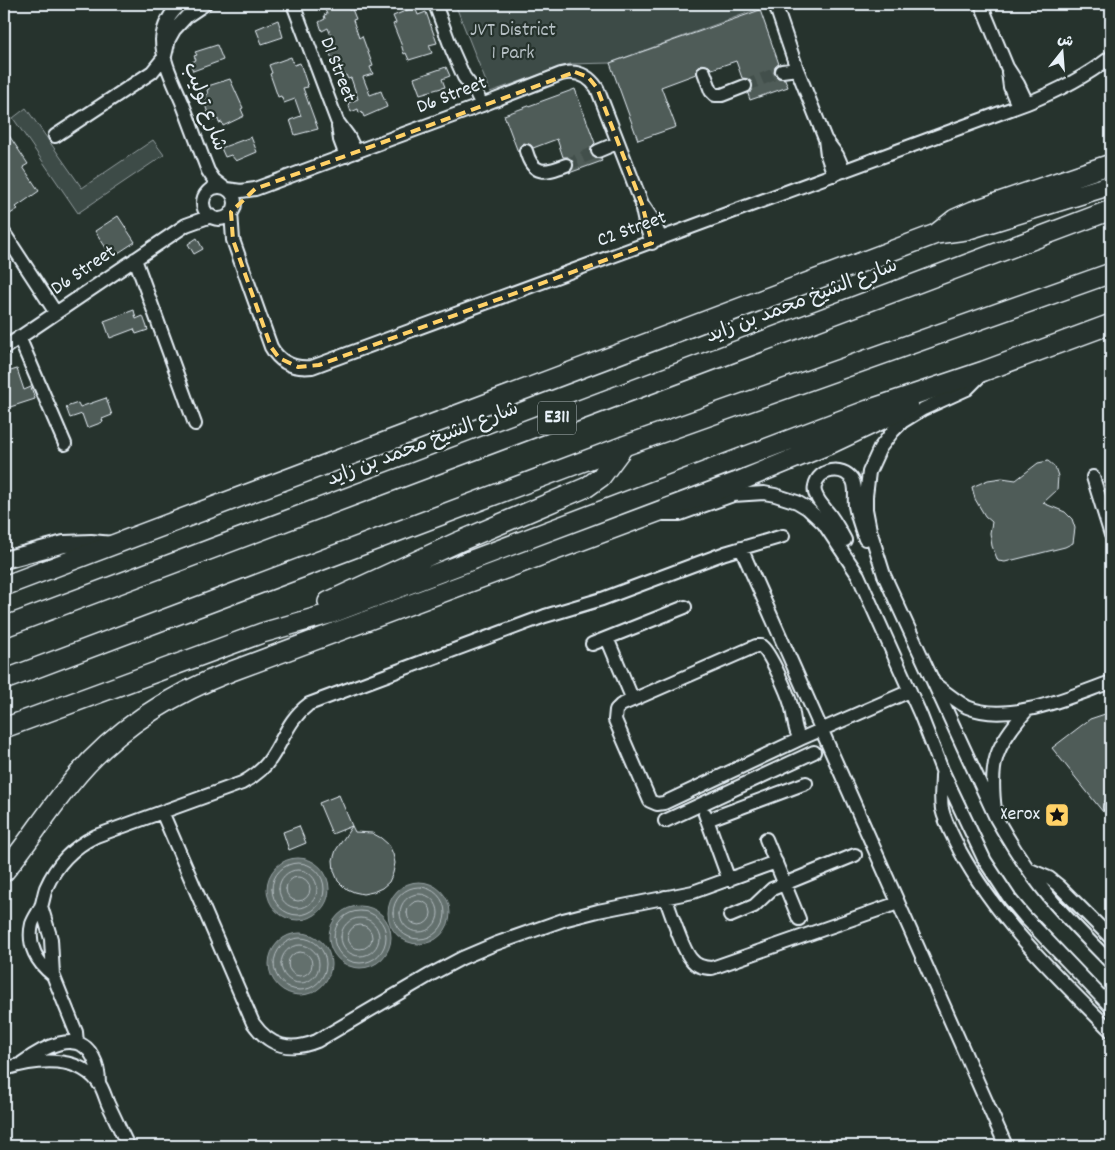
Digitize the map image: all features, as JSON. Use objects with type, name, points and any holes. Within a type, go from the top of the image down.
[{"type":"highway","points":[[936,234],[956,219],[973,211],[1111,164]]},
{"type":"highway","points":[[4,586],[936,234],[966,230],[1111,185]]},
{"type":"highway","name":"شارع الشيخ محمد بن زايد","points":[[4,627],[1111,210]]},
{"type":"highway","name":"E311","points":[[4,680],[624,446],[1111,273]]},
{"type":"highway","points":[[4,728],[262,633],[332,612],[871,409],[984,371],[1111,324]]},
{"type":"highway","points":[[4,872],[72,782],[99,753],[141,717],[182,692],[242,667],[752,476],[832,443],[904,409],[956,380]]},
{"type":"highway","points":[[262,633],[458,542],[588,487],[601,477],[624,446]]},
{"type":"main road","points":[[4,560],[64,544],[92,543],[113,546]]},
{"type":"street","name":"شارع توليب","points":[[182,4],[172,13],[164,30],[162,39],[165,56],[208,171],[214,180],[225,188]]},
{"type":"street","name":"شارع توليب","points":[[165,56],[169,39],[174,30],[187,16],[205,4]]},
{"type":"street","name":"D1 Street","points":[[293,4],[337,121],[348,136],[351,154]]},
{"type":"street","points":[[435,4],[464,78],[475,90],[477,107]]},
{"type":"street","points":[[775,4],[797,69],[825,139],[837,155],[839,173]]},
{"type":"street","points":[[981,4],[1007,67],[1018,84],[1022,105]]},
{"type":"street","points":[[54,136],[152,72],[165,56]]},
{"type":"street","name":"C2 Street","points":[[232,210],[233,240],[271,347],[275,353],[291,366],[305,368],[319,365],[1022,105],[1074,82],[1111,57]]},
{"type":"street","points":[[782,71],[797,69]]},
{"type":"street","points":[[152,72],[171,74]]},
{"type":"street","name":"D6 Street","points":[[225,188],[241,191],[255,189],[561,74],[575,72],[582,74],[593,82],[596,88],[642,204],[653,220],[657,241]]},
{"type":"street","points":[[704,72],[710,91],[715,95],[722,95],[745,86]]},
{"type":"street","points":[[598,151],[617,143]]},
{"type":"street","points":[[526,151],[529,161],[539,170],[548,171],[566,164]]},
{"type":"street","name":"شارع توليب","points":[[204,199],[208,171]]},
{"type":"street","points":[[213,188],[225,188],[234,200],[232,210],[222,218],[213,217],[205,209],[204,199],[213,188]]},
{"type":"street","name":"D6 Street","points":[[232,210],[243,197],[255,189]]},
{"type":"street","name":"D6 Street","points":[[186,226],[204,199]]},
{"type":"street","name":"C2 Street","points":[[213,217],[233,240]]},
{"type":"street","name":"D6 Street","points":[[4,348],[186,226],[213,217]]},
{"type":"street","points":[[4,233],[56,313]]},
{"type":"street","points":[[135,259],[195,424]]},
{"type":"street","points":[[19,337],[64,444]]},
{"type":"street","points":[[984,371],[967,389],[923,408],[902,422],[886,439],[875,458],[867,484],[866,509],[870,530],[881,568],[996,818],[1027,868],[1064,915],[1111,963]]},
{"type":"street","points":[[881,568],[870,551],[861,529],[856,506],[854,482],[842,472],[822,474],[816,482],[816,496],[842,535],[852,556],[858,575],[974,841],[1010,899],[1040,934],[1111,1007]]},
{"type":"street","points":[[1092,477],[1111,534]]},
{"type":"street","points":[[654,514],[680,514],[724,497],[742,494],[764,493],[786,498],[807,508],[824,524],[858,575]]},
{"type":"street","points":[[53,975],[39,961],[32,943],[32,924],[41,906],[46,888],[65,858],[79,846],[96,836],[242,783],[253,777],[271,758],[291,720],[309,704],[545,616],[602,599],[742,548],[783,536]]},
{"type":"street","points":[[742,548],[1006,1146]]},
{"type":"street","points":[[592,644],[685,607]]},
{"type":"street","points":[[607,638],[633,700]]},
{"type":"street","points":[[800,739],[794,728],[789,698],[768,654],[761,646],[751,647],[618,707],[615,717],[647,797],[657,804],[664,803],[822,729],[910,692]]},
{"type":"street","points":[[933,684],[959,702],[979,710],[1000,712],[1027,710],[1111,682]]},
{"type":"street","points":[[996,818],[992,783],[996,755],[1004,738],[1027,710]]},
{"type":"street","points":[[665,821],[814,752]]},
{"type":"street","points":[[942,770],[943,811],[958,846],[979,883],[1016,933],[1111,1031]]},
{"type":"street","points":[[707,820],[806,782]]},
{"type":"street","points":[[701,804],[729,880]]},
{"type":"street","points":[[162,812],[253,1023],[267,1038],[286,1047],[302,1046],[317,1041],[462,958],[529,931],[572,918],[684,894],[729,880],[776,862]]},
{"type":"street","points":[[766,839],[799,919]]},
{"type":"street","points":[[730,916],[748,909],[772,889],[855,856]]},
{"type":"street","points":[[1027,868],[1049,878],[1059,886],[1111,938]]},
{"type":"street","points":[[665,897],[687,954],[700,966],[712,968],[898,903]]},
{"type":"street","points":[[41,906],[51,939],[53,975],[76,1032],[77,1043]]},
{"type":"street","points":[[21,1064],[37,1053],[64,1042],[83,1045],[92,1054],[98,1067],[99,1084],[128,1146]]},
{"type":"street","points":[[4,1069],[21,1064],[54,1061],[70,1064],[86,1072],[99,1084]]},
{"type":"highlighted area","points":[[575,72],[588,77],[597,88],[642,204],[652,243],[319,365],[298,367],[279,358],[271,347],[233,240],[231,212],[255,189]]},
{"type":"green space","name":"JVT District 1 Park","points":[[455,4],[762,4],[761,8],[610,63],[570,64],[490,92]]},
{"type":"green space","points":[[26,108],[82,188],[153,140],[164,155],[78,213],[13,118]]},
{"type":"water","points":[[298,858],[310,861],[320,867],[326,877],[329,889],[326,901],[320,911],[310,917],[298,920],[286,917],[276,911],[270,901],[267,889],[270,877],[276,867],[286,861]]},
{"type":"water","points":[[419,882],[431,885],[441,891],[447,901],[450,913],[447,925],[441,935],[431,941],[419,944],[407,941],[397,935],[391,925],[388,913],[391,901],[397,891],[407,885]]},
{"type":"water","points":[[360,906],[372,909],[382,915],[388,925],[391,937],[388,949],[382,959],[372,965],[360,968],[348,965],[338,959],[332,949],[329,937],[332,925],[338,915],[348,909]]},
{"type":"water","points":[[300,933],[312,936],[322,942],[328,952],[331,964],[328,976],[322,986],[312,992],[300,995],[288,992],[278,986],[272,976],[269,964],[272,952],[278,942],[288,936]]},
{"type":"building","points":[[346,4],[349,10],[352,9],[356,19],[353,20],[359,38],[362,36],[373,66],[370,67],[373,74],[363,77],[370,95],[381,91],[387,107],[364,117],[362,112],[359,113],[358,109],[351,112],[348,103],[358,99],[351,78],[348,79],[346,75],[340,78],[328,49],[335,46],[328,28],[322,31],[319,22],[325,19],[324,15],[327,14],[325,10]]},
{"type":"building","points":[[415,7],[418,15],[426,12],[437,43],[429,45],[432,53],[409,60],[406,53],[404,54],[393,24],[396,23],[393,16]]},
{"type":"building","points":[[760,10],[779,64],[775,67],[774,73],[778,78],[785,79],[788,87],[750,100],[748,94],[752,91],[753,84],[750,79],[742,78],[736,61],[712,69],[702,64],[698,67],[696,74],[661,87],[676,127],[638,140],[610,63]]},
{"type":"building","points":[[278,20],[283,37],[262,44],[256,29]]},
{"type":"building","points":[[217,45],[223,60],[193,71],[190,63],[196,60],[194,56],[197,55],[195,52]]},
{"type":"building","points":[[291,57],[294,65],[300,63],[308,87],[303,88],[318,129],[295,135],[290,120],[301,116],[295,99],[284,103],[281,96],[278,97],[269,65]]},
{"type":"building","points":[[446,67],[450,76],[442,79],[445,87],[420,94],[414,78]]},
{"type":"building","points":[[230,79],[243,108],[241,109],[244,116],[223,126],[222,122],[219,123],[218,119],[211,121],[202,97],[208,94],[208,86]]},
{"type":"building","points":[[575,89],[595,143],[591,147],[590,154],[602,161],[569,173],[574,167],[573,162],[568,157],[563,157],[557,139],[533,148],[531,145],[524,143],[520,146],[518,152],[504,115]]},
{"type":"building","points":[[4,128],[28,164],[23,167],[39,191],[16,207],[18,209],[10,214],[4,204]]},
{"type":"building","points":[[251,137],[257,152],[236,161],[231,155],[225,157],[221,148]]},
{"type":"building","points":[[118,216],[135,242],[112,257],[95,231]]},
{"type":"building","points":[[197,238],[203,249],[194,254],[188,244]]},
{"type":"building","points":[[134,310],[136,319],[143,316],[148,330],[136,334],[134,329],[110,338],[104,321]]},
{"type":"building","points":[[17,369],[24,390],[31,387],[35,399],[4,409],[4,373]]},
{"type":"building","points":[[106,398],[112,415],[102,419],[103,422],[87,428],[82,414],[70,418],[66,407],[78,403],[80,407]]},
{"type":"building","points":[[1048,461],[1055,467],[1058,476],[1057,490],[1043,503],[1065,512],[1072,519],[1075,528],[1073,543],[1065,547],[1005,562],[998,561],[992,546],[990,533],[992,522],[985,516],[975,499],[972,487],[988,480],[1002,478],[1016,480],[1038,463]]},
{"type":"building","name":"Xerox","points":[[1111,712],[1111,799],[1103,803],[1103,812],[1052,748],[1090,719]]},
{"type":"building","points":[[339,795],[352,826],[332,834],[319,803]]},
{"type":"building","points":[[299,826],[306,843],[289,850],[283,832]]},
{"type":"building","points":[[352,826],[355,832],[372,833],[381,838],[389,845],[393,854],[395,863],[389,882],[373,892],[363,894],[345,888],[338,881],[334,871],[333,860],[336,850]]},
{"type":"tunnel","points":[[745,86],[782,71]]},
{"type":"tunnel","points":[[566,165],[598,151]]},
{"type":"place","name":"Xerox","points":[[1057,815]]}]
